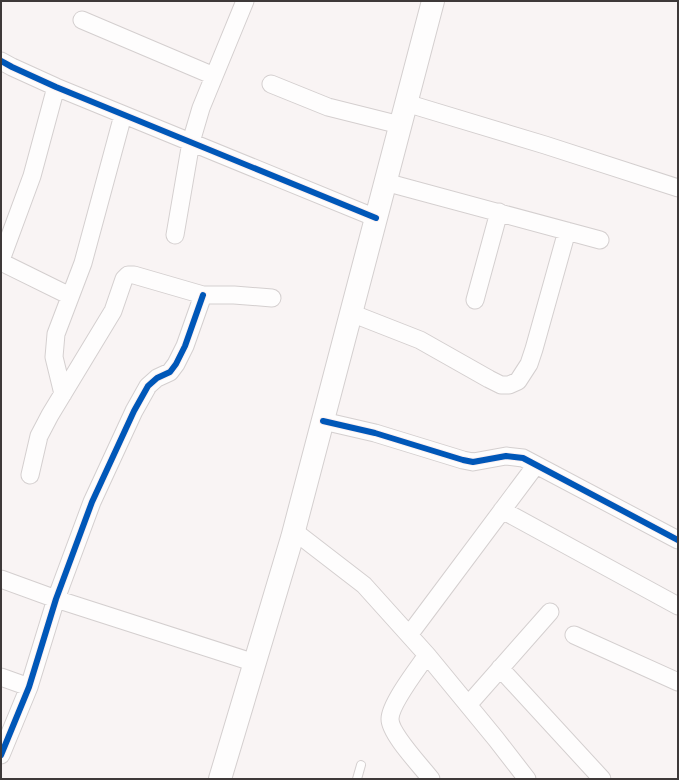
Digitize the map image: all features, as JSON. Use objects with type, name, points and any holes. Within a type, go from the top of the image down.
[{"type":"main road","points":[[220,779],[294,531],[432,1]]},
{"type":"street","points":[[174,235],[191,142],[201,108],[245,1]]},
{"type":"street","points":[[82,20],[214,76]]},
{"type":"street","points":[[5,69],[56,87],[376,218]]},
{"type":"street","points":[[271,84],[328,107],[400,125]]},
{"type":"street","points":[[56,87],[32,176],[1,261],[70,296]]},
{"type":"street","points":[[406,103],[545,145],[678,188]]},
{"type":"street","points":[[63,394],[54,357],[56,334],[83,263],[123,115]]},
{"type":"street","points":[[386,182],[600,240]]},
{"type":"street","points":[[475,300],[499,212]]},
{"type":"street","points":[[351,313],[420,340],[489,380],[509,385],[518,381],[523,375],[531,359],[567,232]]},
{"type":"street","points":[[30,475],[39,436],[50,415],[113,311],[124,279],[128,275],[134,275],[203,295],[234,295],[272,298]]},
{"type":"street","points":[[1,755],[29,688],[56,599],[92,502],[134,411],[152,382],[170,372],[176,364],[185,346],[203,295]]},
{"type":"street","points":[[323,421],[375,433],[473,462],[506,456],[523,458],[678,540]]},
{"type":"street","points":[[409,635],[536,465]]},
{"type":"street","points":[[502,510],[678,606]]},
{"type":"street","points":[[294,531],[364,585],[427,655],[527,779]]},
{"type":"street","points":[[1,579],[56,599],[254,663]]},
{"type":"street","points":[[468,705],[550,612]]},
{"type":"street","points":[[574,635],[608,652],[678,682]]},
{"type":"street","points":[[427,655],[394,705],[390,719],[393,730],[399,740],[431,779]]},
{"type":"street","points":[[500,668],[602,779]]},
{"type":"street","points":[[1,677],[29,688]]},
{"type":"lane","points":[[357,779],[361,765]]},
{"type":"cycle path","points":[[1,61],[56,87],[376,218]]},
{"type":"cycle path","points":[[1,755],[29,687],[56,599],[92,502],[134,411],[148,386],[157,378],[170,372],[176,364],[185,346],[203,295]]},
{"type":"cycle path","points":[[323,421],[375,433],[473,462],[506,456],[523,458],[678,540]]}]
